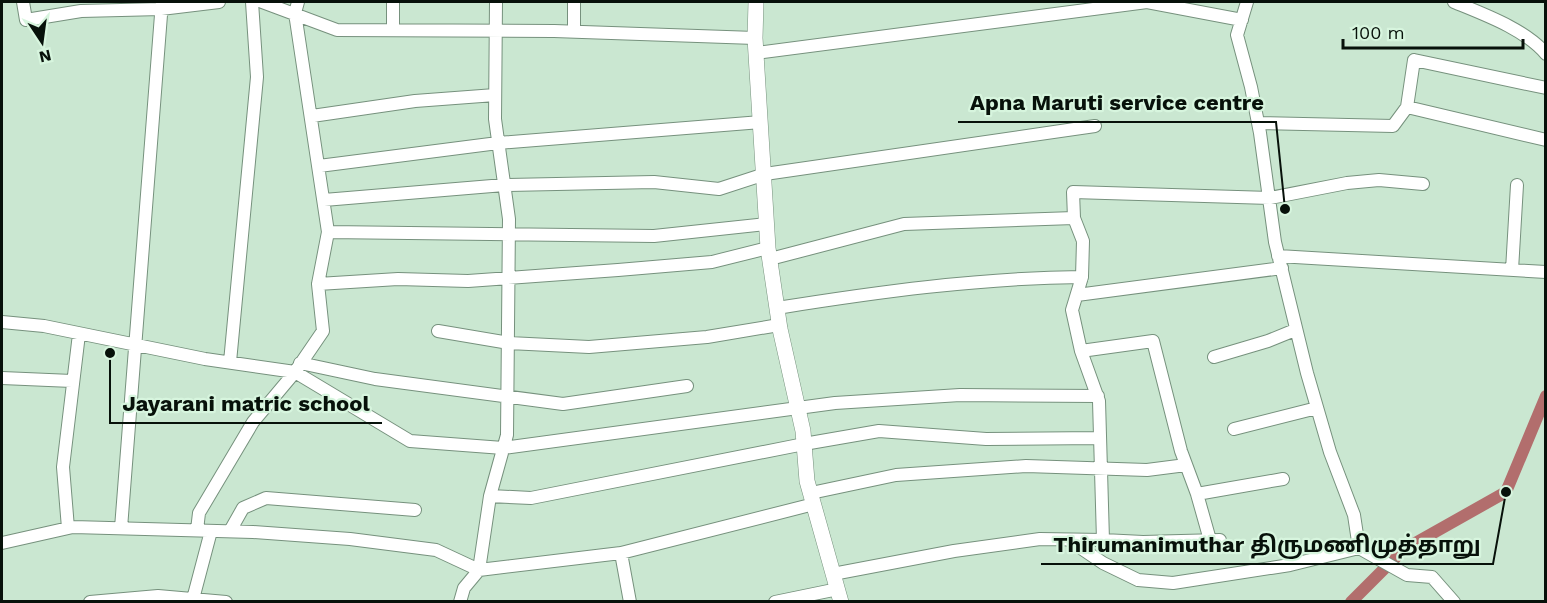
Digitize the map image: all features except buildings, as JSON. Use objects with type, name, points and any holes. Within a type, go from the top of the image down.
[{"type":"street","points":[[23,2],[26,20],[81,11],[219,2]]},
{"type":"street","points":[[230,362],[257,77],[252,2]]},
{"type":"street","points":[[262,2],[297,7],[337,30],[574,32],[756,46],[1147,2],[1242,20]]},
{"type":"street","points":[[393,2],[393,29]]},
{"type":"street","points":[[460,602],[464,588],[479,570],[490,496],[507,435],[509,234],[495,119],[496,2]]},
{"type":"street","points":[[573,2],[574,32]]},
{"type":"street","points":[[756,2],[756,46],[769,254],[779,325],[804,444],[807,482],[838,588]]},
{"type":"street","points":[[1247,2],[1238,35],[1258,123],[1280,262],[1295,330],[1317,408],[1330,452],[1354,515],[1359,548]]},
{"type":"street","points":[[1457,2],[1537,43],[1545,54]]},
{"type":"street","points":[[121,528],[161,5]]},
{"type":"street","points":[[197,530],[200,513],[253,422],[298,368],[323,331],[318,284],[328,232],[297,7]]},
{"type":"street","points":[[1258,123],[1393,126],[1407,107],[1414,60],[1545,88]]},
{"type":"street","points":[[312,116],[415,101],[495,95]]},
{"type":"street","points":[[1407,107],[1545,140]]},
{"type":"street","points":[[319,166],[498,143],[761,122]]},
{"type":"street","points":[[324,200],[504,185],[654,182],[719,189],[765,174],[1095,126]]},
{"type":"street","points":[[1103,540],[1098,396],[1081,351],[1072,310],[1082,277],[1083,241],[1074,218],[1073,192],[1270,198],[1357,182],[1379,180],[1423,184]]},
{"type":"street","points":[[1512,270],[1517,185]]},
{"type":"street","points":[[318,284],[398,279],[468,281],[712,262],[769,254],[904,224],[1074,218]]},
{"type":"street","points":[[328,232],[654,236],[767,224]]},
{"type":"street","points":[[1077,295],[1280,262],[1545,272]]},
{"type":"street","points":[[777,308],[878,292],[1039,277],[1082,277]]},
{"type":"street","points":[[2,322],[44,326],[230,362],[298,368],[563,404],[687,386]]},
{"type":"street","points":[[438,331],[509,343],[589,347],[707,337],[779,325]]},
{"type":"street","points":[[1214,357],[1268,341],[1295,330]]},
{"type":"street","points":[[68,528],[63,466],[79,334]]},
{"type":"street","points":[[774,602],[838,588],[954,551],[1040,539],[1143,542],[1215,540],[1186,465],[1153,341],[1081,351]]},
{"type":"street","points":[[298,368],[410,441],[503,448],[797,406],[960,395],[1098,396]]},
{"type":"street","points":[[2,378],[72,381]]},
{"type":"street","points":[[1234,429],[1317,408]]},
{"type":"street","points":[[490,496],[531,498],[879,431],[986,439],[1100,438]]},
{"type":"street","points":[[2,543],[68,528],[230,531],[350,539],[436,550],[479,570],[621,553],[896,475],[1026,466],[1147,470],[1186,465]]},
{"type":"street","points":[[1197,494],[1283,479]]},
{"type":"street","points":[[230,531],[243,508],[266,498],[415,510]]},
{"type":"street","points":[[193,599],[211,531]]},
{"type":"street","points":[[1068,540],[1103,563],[1138,580],[1173,583],[1290,565],[1359,548],[1407,575],[1432,577],[1454,602]]},
{"type":"street","points":[[621,553],[630,602]]},
{"type":"street","points":[[90,602],[158,596],[226,602]]},
{"type":"waterway","points":[[1351,602],[1403,550],[1506,492],[1546,396]]},
{"type":"place","name":"Apna Maruti service centre","points":[[1285,209]]},
{"type":"place","name":"Jayarani matric school","points":[[110,353]]},
{"type":"place","name":"Thirumanimuthar திருமணிமுத்தாறு","points":[[1506,492]]}]
